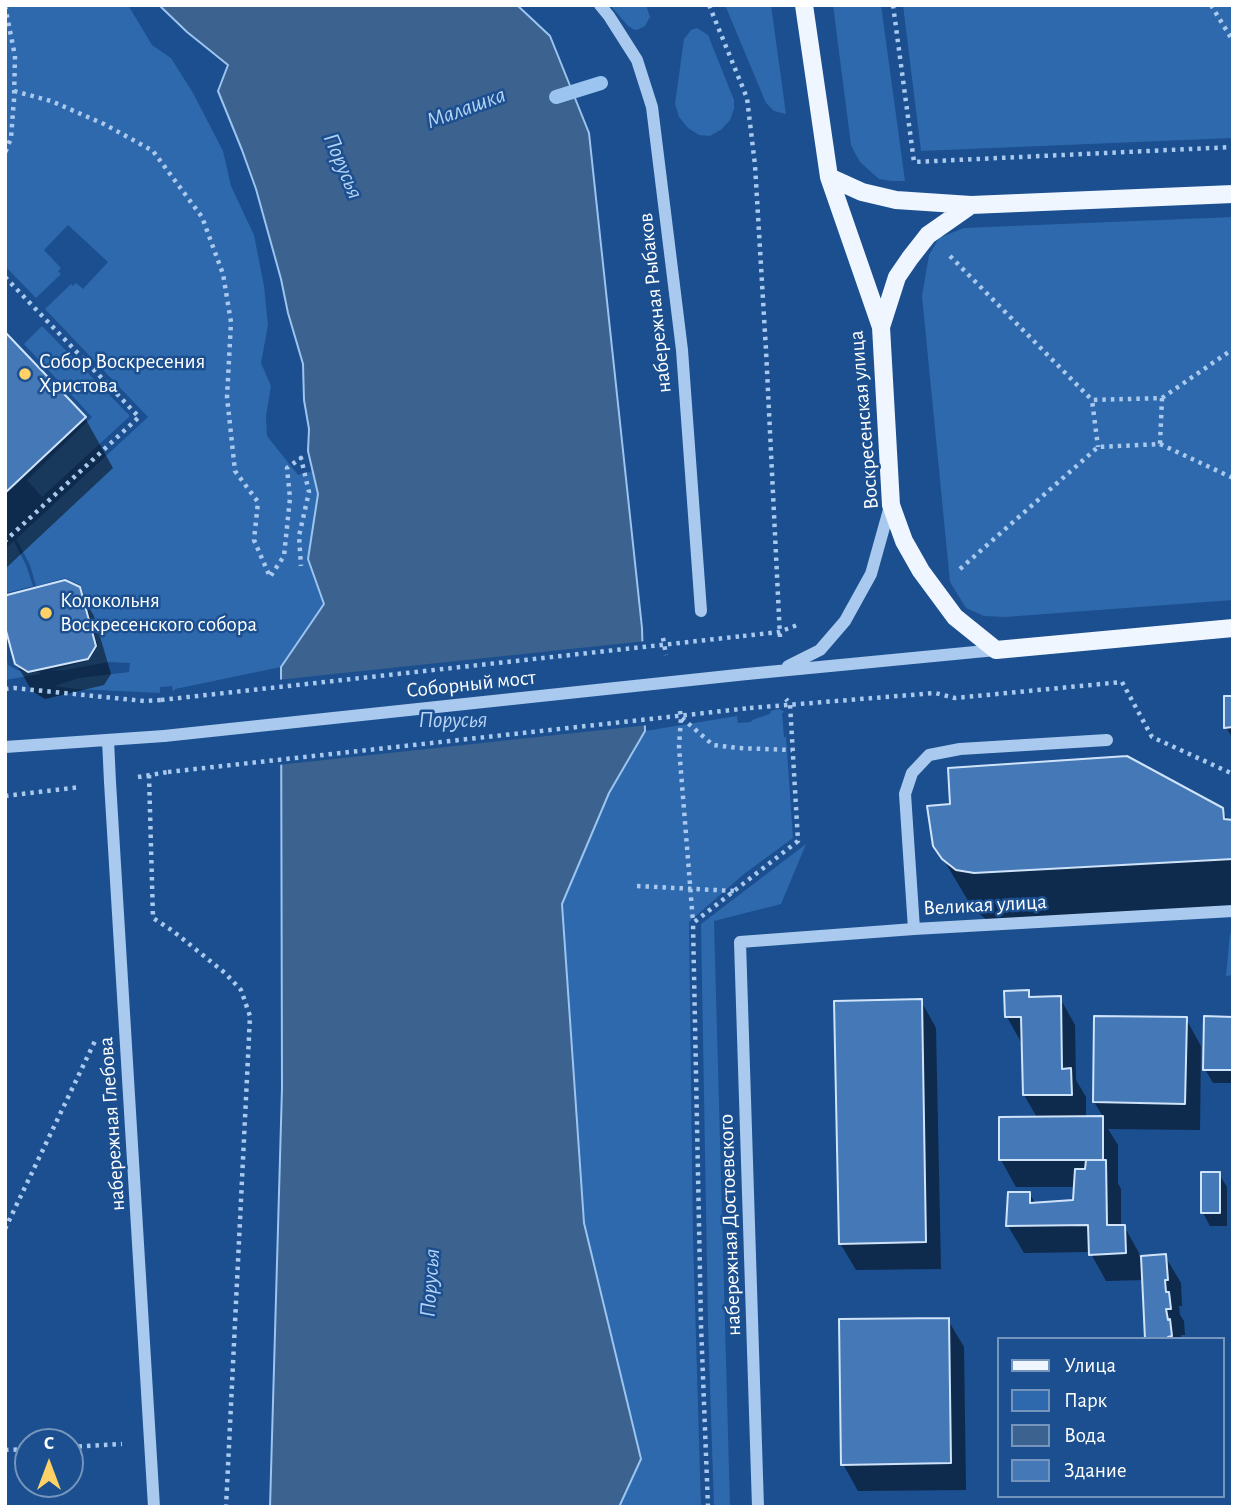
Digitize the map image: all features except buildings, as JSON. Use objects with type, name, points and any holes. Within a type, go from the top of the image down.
[{"type":"main road","name":"Воскресенская улица","points":[[804,5],[829,177],[881,327],[891,505],[904,541],[921,571],[955,617],[996,650]]},
{"type":"main road","points":[[829,177],[862,192],[896,200],[971,205],[1233,194]]},
{"type":"main road","points":[[881,327],[897,277],[910,258],[928,235],[971,205]]},
{"type":"main road","points":[[996,650],[1233,628]]},
{"type":"street","name":"набережная Рыбаков","points":[[600,5],[637,60],[652,107],[682,350],[701,611]]},
{"type":"street","points":[[783,669],[820,650],[845,621],[871,574],[891,505]]},
{"type":"street","name":"Соборный мост","points":[[5,747],[164,736],[783,669],[996,650]]},
{"type":"street","name":"набережная Глебова","points":[[108,740],[154,1507]]},
{"type":"street","points":[[914,929],[905,794],[912,773],[929,755],[960,749],[1107,740]]},
{"type":"street","name":"Великая улица","points":[[740,942],[1233,911]]},
{"type":"street","name":"набережная Достоевского","points":[[740,942],[758,1507]]},
{"type":"path","points":[[5,689],[144,701],[161,700],[779,632],[766,337],[755,165],[747,98],[709,5]]},
{"type":"path","points":[[893,5],[914,162],[1233,147]]},
{"type":"path","points":[[1211,5],[1233,41]]},
{"type":"path","points":[[5,6],[15,56],[11,138],[5,153]]},
{"type":"path","points":[[14,91],[62,105],[153,151],[202,217],[223,274],[231,322],[227,397],[235,471],[258,502],[254,540],[270,578],[284,556],[290,498],[287,468],[301,458],[309,492],[299,536],[301,566]]},
{"type":"path","points":[[949,256],[1092,400],[1098,447]]},
{"type":"path","points":[[5,276],[139,417],[5,541]]},
{"type":"path","points":[[1092,400],[1163,398],[1233,349]]},
{"type":"path","points":[[1160,444],[1163,398]]},
{"type":"path","points":[[954,570],[962,569],[1098,447],[1160,444],[1233,478]]},
{"type":"path","points":[[148,929],[153,918],[149,775],[168,772],[750,708],[935,693],[955,698],[1122,682],[1152,737],[1233,774]]},
{"type":"path","points":[[790,705],[792,738]]},
{"type":"path","points":[[693,923],[680,757],[681,717],[713,745],[792,750]]},
{"type":"path","points":[[5,796],[64,789]]},
{"type":"path","points":[[637,886],[734,891]]},
{"type":"path","points":[[153,918],[225,973],[241,990],[250,1016],[226,1507]]},
{"type":"path","points":[[5,1229],[99,1032]]},
{"type":"path","points":[[84,1446],[152,1443]]},
{"type":"green space","points":[[5,5],[128,5],[152,45],[171,58],[193,93],[223,151],[231,186],[254,235],[264,286],[268,325],[261,363],[271,386],[266,416],[267,436],[298,475],[313,471],[318,494],[308,559],[324,604],[281,667],[175,689],[173,692],[172,686],[160,687],[160,693],[54,686],[79,678],[129,672],[130,663],[109,662],[50,671],[89,660],[98,646],[81,585],[65,578],[36,586],[30,565],[16,539],[148,417],[45,309],[71,284],[73,286],[76,283],[83,289],[108,262],[68,225],[44,250],[61,268],[58,271],[61,274],[36,298],[5,266]]},
{"type":"green space","points":[[610,5],[646,5],[650,17],[645,26],[633,29]]},
{"type":"green space","points":[[725,5],[771,5],[786,114],[774,111],[766,103]]},
{"type":"green space","points":[[833,5],[881,5],[905,181],[879,179],[860,162],[851,145]]},
{"type":"green space","points":[[903,5],[1233,5],[1233,138],[921,151]]},
{"type":"green space","points":[[697,28],[708,35],[734,100],[730,120],[710,136],[699,135],[688,128],[679,117],[675,104],[684,39],[691,30]]},
{"type":"green space","points":[[1233,217],[1233,600],[1005,617],[984,616],[966,608],[950,582],[922,296],[929,255],[939,238],[964,228]]},
{"type":"green space","points":[[42,326],[130,416],[42,497],[27,480],[92,417],[24,344]]},
{"type":"green space","points":[[14,541],[33,586],[5,595],[5,548]]},
{"type":"green space","points":[[5,651],[8,665],[19,671],[40,674],[5,680]]},
{"type":"green space","points":[[779,709],[785,712],[782,713],[793,838],[744,874],[689,922],[693,1237],[701,1507],[619,1507],[641,1458],[584,1223],[562,904],[609,793],[645,731],[737,716],[738,723],[751,722]]},
{"type":"green space","points":[[806,844],[781,904],[714,921],[730,1507],[714,1507],[701,924]]},
{"type":"green space","points":[[1233,933],[1233,975],[1226,976],[1230,934]]},
{"type":"water","name":"Порусья","points":[[159,5],[517,5],[550,36],[589,133],[642,628],[645,731],[609,793],[562,904],[584,1223],[641,1459],[619,1507],[270,1507],[282,1088],[281,667],[324,604],[308,559],[318,494],[308,451],[309,429],[304,400],[303,364],[256,189],[218,91],[228,65]]},
{"type":"pier","points":[[646,641],[649,725],[278,765],[277,680]]},
{"type":"waterway","name":"Малашка","points":[[556,97],[601,83]]},
{"type":"place","name":"Собор Воскресения Христова","points":[[25,374]]},
{"type":"place","name":"Колокольня Воскресенского собора","points":[[46,613]]}]
